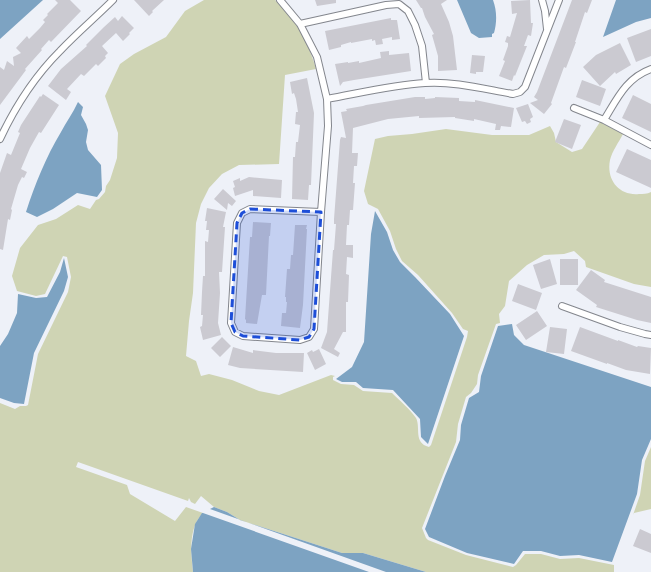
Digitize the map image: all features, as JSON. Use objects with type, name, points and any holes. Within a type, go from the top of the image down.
[{"type":"street","points":[[0,139],[21,100],[59,51],[114,0]]},
{"type":"street","points":[[280,0],[300,24],[317,57],[327,99],[328,126],[314,329],[309,337],[300,340],[243,336],[235,332],[231,323],[237,223],[242,213],[250,209],[321,212]]},
{"type":"street","points":[[542,0],[545,11],[547,33]]},
{"type":"street","points":[[327,99],[390,87],[426,83],[455,84],[513,94],[520,92],[525,87],[560,0]]},
{"type":"street","points":[[300,24],[386,5],[399,4],[408,10],[415,25],[422,46],[426,83]]},
{"type":"street","points":[[604,120],[622,90],[641,72],[651,69]]},
{"type":"street","points":[[574,108],[604,120],[651,145]]},
{"type":"street","points":[[562,306],[620,327],[651,335]]},
{"type":"highlighted area","points":[[250,209],[321,212],[314,329],[309,337],[300,340],[243,336],[235,332],[231,323],[237,223],[242,213]]},
{"type":"green space","points":[[204,0],[275,0],[295,22],[310,51],[316,69],[285,75],[279,164],[239,165],[222,174],[209,188],[201,204],[196,223],[193,293],[186,356],[196,361],[201,376],[209,374],[232,380],[259,391],[279,395],[331,375],[335,376],[333,377],[333,380],[341,384],[354,385],[363,391],[392,393],[416,418],[419,438],[424,445],[429,447],[431,445],[468,331],[463,329],[452,313],[418,275],[402,261],[390,231],[378,209],[368,204],[364,191],[375,139],[446,129],[492,135],[529,135],[550,126],[554,133],[556,142],[572,152],[582,149],[600,122],[623,134],[610,160],[610,174],[616,185],[625,192],[632,194],[646,194],[651,192],[651,287],[634,284],[586,267],[585,261],[574,251],[564,254],[544,255],[527,265],[509,281],[505,306],[499,314],[500,323],[496,324],[478,375],[477,384],[471,393],[466,397],[458,424],[456,442],[422,528],[428,540],[466,555],[513,567],[525,554],[541,554],[560,559],[579,558],[614,565],[614,572],[426,572],[363,553],[342,553],[240,520],[227,512],[214,507],[201,496],[195,504],[191,502],[189,498],[188,501],[78,462],[76,467],[127,485],[130,494],[175,521],[186,507],[203,513],[198,519],[193,533],[191,549],[193,572],[0,572],[0,403],[15,409],[20,406],[28,405],[38,354],[68,292],[71,277],[67,257],[63,256],[45,294],[36,296],[17,291],[12,276],[20,248],[38,225],[56,219],[78,205],[90,209],[96,200],[99,199],[105,192],[117,158],[118,133],[105,96],[120,64],[134,54],[166,37],[185,11]]},
{"type":"green space","points":[[651,447],[651,509],[634,513],[633,515],[640,495],[645,461]]},
{"type":"water","points":[[0,0],[43,0],[0,39]]},
{"type":"water","points":[[457,0],[493,0],[496,12],[496,21],[492,37],[479,38],[471,33]]},
{"type":"water","points":[[616,0],[651,0],[651,18],[636,22],[603,37]]},
{"type":"water","points":[[78,102],[83,107],[81,115],[88,130],[86,142],[88,150],[101,165],[102,190],[97,197],[77,193],[53,209],[37,217],[26,212],[33,191],[50,151]]},
{"type":"water","points":[[375,211],[387,232],[393,250],[400,262],[450,314],[464,336],[428,444],[421,437],[420,419],[393,390],[363,388],[356,382],[342,382],[336,379],[352,367],[364,342],[371,234]]},
{"type":"water","points":[[64,258],[68,277],[64,291],[34,353],[24,404],[14,403],[0,398],[0,346],[8,334],[17,313],[18,294],[36,298],[47,297],[60,272]]},
{"type":"water","points":[[512,324],[514,335],[524,345],[651,387],[651,439],[642,460],[637,494],[612,562],[579,555],[560,556],[541,551],[523,551],[514,564],[467,553],[429,537],[425,529],[460,440],[461,425],[469,398],[479,392],[481,376],[498,326]]},
{"type":"water","points":[[214,507],[227,512],[239,519],[210,509]]},
{"type":"water","points":[[202,513],[369,572],[193,572],[191,549],[195,524]]},
{"type":"water","points":[[248,522],[342,553],[363,553],[426,572],[386,572]]},
{"type":"building","points":[[55,0],[70,0],[81,11],[51,42],[49,40],[41,49],[42,50],[25,69],[26,70],[0,105],[0,67],[4,70],[7,61],[14,66],[13,57],[21,53],[16,48],[27,36],[29,39],[45,22],[43,20],[48,15],[47,14],[58,3]]},
{"type":"building","points":[[134,0],[164,0],[152,11],[153,12],[149,16]]},
{"type":"building","points":[[315,0],[336,0],[336,3],[317,6]]},
{"type":"building","points":[[416,0],[447,0],[441,4],[453,36],[457,70],[438,71],[438,56],[432,35],[434,34],[422,8]]},
{"type":"building","points":[[530,0],[531,23],[533,23],[531,36],[528,35],[524,46],[527,46],[512,81],[499,76],[505,61],[503,60],[508,46],[508,43],[505,42],[507,36],[510,37],[517,13],[512,14],[511,1]]},
{"type":"building","points":[[572,0],[592,0],[587,13],[585,12],[576,42],[566,68],[564,67],[551,103],[552,104],[544,114],[530,103],[538,100],[534,97]]},
{"type":"building","points":[[122,16],[134,28],[129,33],[130,34],[123,41],[116,33],[102,46],[108,53],[105,56],[106,58],[98,66],[96,64],[84,76],[81,74],[67,89],[71,92],[66,100],[48,86],[61,69],[87,46],[86,45],[104,27],[115,17],[118,21]]},
{"type":"building","points":[[391,18],[391,20],[397,20],[400,39],[392,40],[392,37],[382,39],[383,44],[376,45],[375,40],[372,41],[372,39],[351,42],[341,45],[341,47],[329,50],[325,31]]},
{"type":"building","points":[[651,29],[651,56],[636,62],[627,38]]},
{"type":"building","points":[[620,43],[631,65],[616,74],[615,72],[600,86],[583,67],[596,55]]},
{"type":"building","points":[[389,51],[389,55],[409,53],[411,71],[343,82],[340,86],[335,64],[359,61],[359,63],[381,58],[380,52]]},
{"type":"building","points":[[472,55],[485,56],[483,72],[476,72],[476,74],[470,73]]},
{"type":"building","points":[[307,78],[314,113],[311,185],[309,185],[308,200],[292,199],[293,157],[295,157],[296,142],[298,142],[300,125],[295,124],[296,112],[298,112],[296,99],[294,93],[292,94],[290,82]]},
{"type":"building","points":[[582,80],[606,89],[600,106],[576,97]]},
{"type":"building","points":[[43,94],[59,105],[41,133],[39,132],[21,169],[27,172],[24,178],[22,177],[18,185],[11,209],[10,220],[8,219],[3,250],[0,249],[0,173],[7,153],[11,155],[20,133],[18,132],[21,125],[40,96],[41,97]]},
{"type":"building","points":[[633,95],[651,104],[651,132],[622,118]]},
{"type":"building","points":[[415,97],[425,97],[425,99],[435,97],[459,98],[459,101],[475,102],[475,100],[514,108],[511,127],[501,126],[500,130],[495,130],[496,124],[474,119],[474,121],[455,117],[419,118],[419,116],[388,119],[353,128],[352,153],[358,153],[357,166],[354,166],[353,183],[355,183],[353,210],[350,210],[349,225],[347,225],[346,245],[353,245],[353,258],[347,257],[346,274],[349,275],[348,302],[346,302],[346,332],[343,332],[334,349],[340,353],[338,357],[321,348],[327,332],[336,224],[334,224],[334,219],[340,140],[341,137],[346,138],[341,112],[347,111],[346,109]]},
{"type":"building","points":[[528,104],[533,117],[530,119],[531,122],[527,124],[525,121],[522,122],[516,108]]},
{"type":"building","points":[[564,119],[581,125],[572,149],[555,142]]},
{"type":"building","points":[[627,149],[651,160],[651,188],[616,172]]},
{"type":"building","points":[[249,177],[282,180],[281,198],[253,196],[253,190],[235,196],[233,181],[240,178],[240,181]]},
{"type":"building","points":[[223,189],[236,201],[232,206],[228,203],[227,210],[214,199]]},
{"type":"building","points":[[207,208],[226,212],[223,227],[225,227],[222,272],[219,272],[220,293],[218,323],[221,335],[203,340],[200,327],[202,326],[203,315],[201,315],[203,276],[205,276],[205,241],[208,242],[209,230],[206,230],[207,221],[205,221]]},
{"type":"building","points":[[253,222],[271,223],[266,295],[262,295],[257,324],[246,323],[245,319],[250,237],[252,237]]},
{"type":"building","points":[[295,225],[307,225],[303,305],[300,328],[281,326],[282,313],[286,313],[287,302],[285,297],[287,269],[290,269],[291,255],[293,255]]},
{"type":"building","points":[[550,259],[557,284],[541,289],[533,265]]},
{"type":"building","points":[[560,259],[578,259],[578,285],[560,285]]},
{"type":"building","points":[[591,270],[605,280],[604,282],[651,297],[651,323],[596,307],[597,305],[576,290]]},
{"type":"building","points":[[518,284],[542,293],[536,310],[512,301]]},
{"type":"building","points":[[537,311],[547,326],[526,340],[516,325]]},
{"type":"building","points":[[550,327],[567,329],[564,354],[546,352]]},
{"type":"building","points":[[580,327],[637,347],[651,348],[650,374],[626,370],[571,351]]},
{"type":"building","points":[[222,337],[231,346],[220,357],[211,348]]},
{"type":"building","points":[[233,347],[253,353],[253,350],[276,353],[304,353],[303,372],[240,368],[228,365]]},
{"type":"building","points":[[319,349],[326,364],[315,370],[307,353],[312,350],[313,352]]},
{"type":"building","points":[[640,529],[651,534],[651,553],[633,546]]}]
